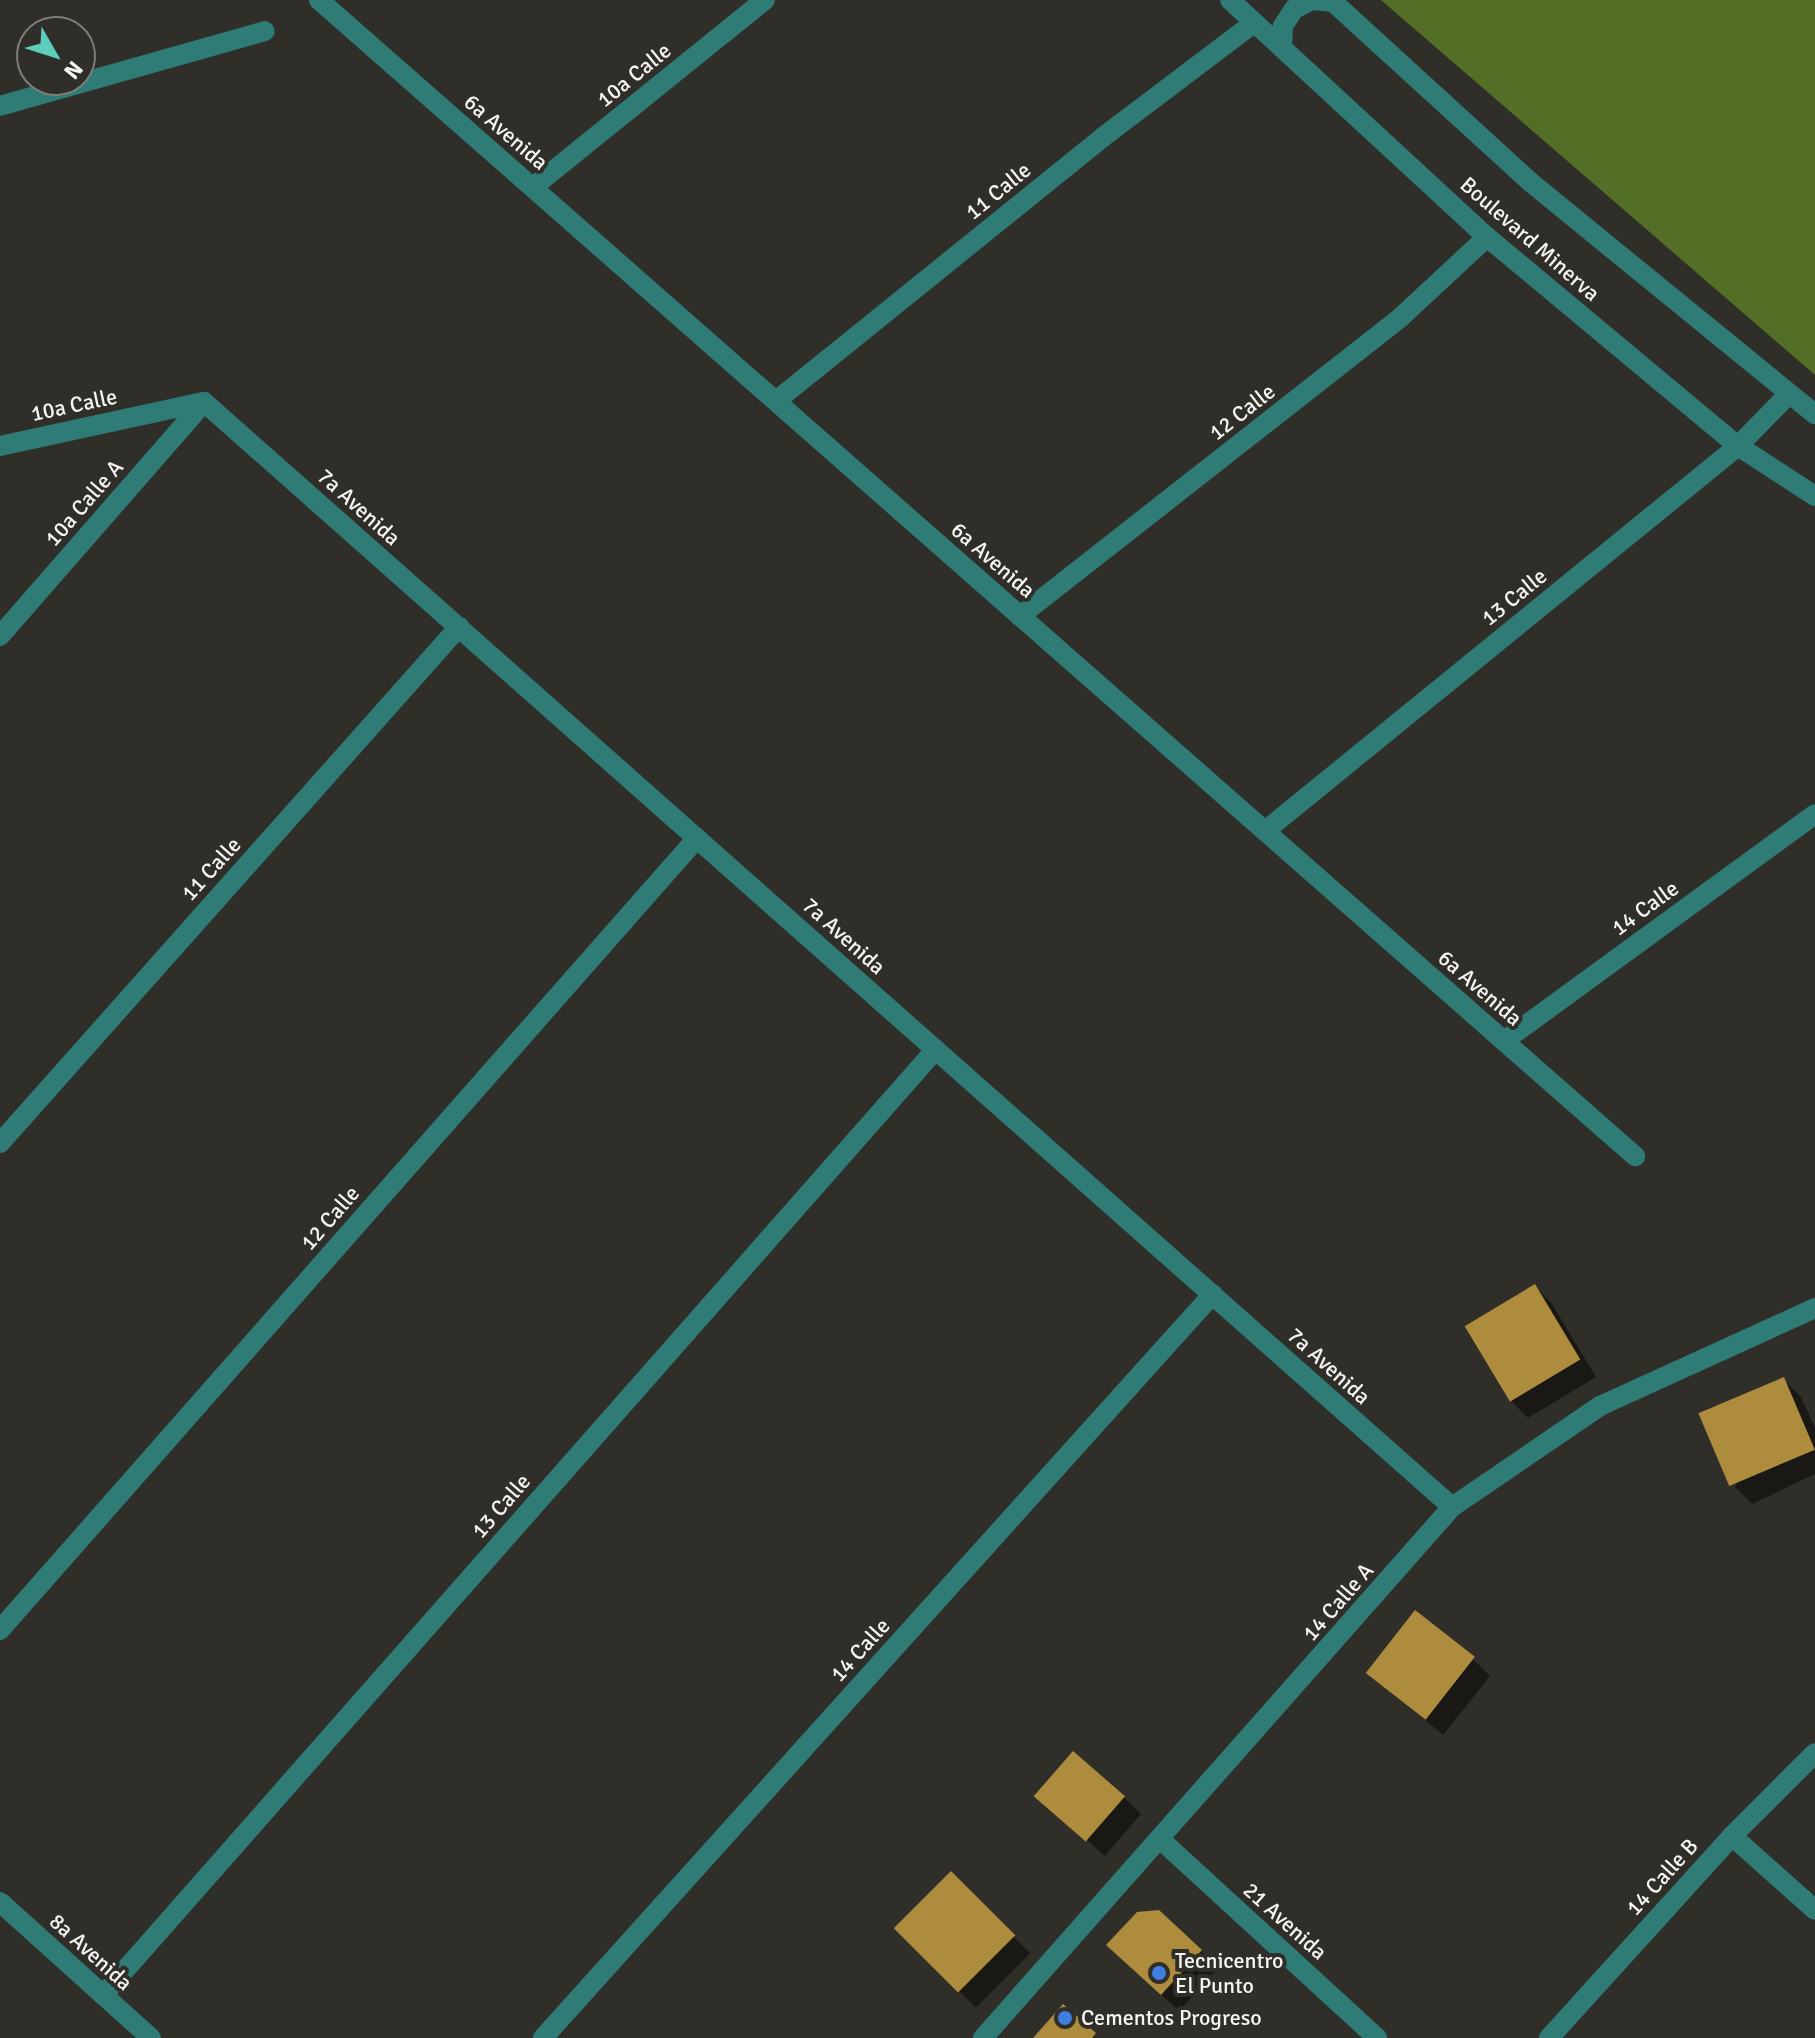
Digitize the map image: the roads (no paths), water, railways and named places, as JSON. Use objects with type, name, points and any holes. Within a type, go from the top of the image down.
[{"type":"street","name":"6a Avenida","points":[[319,0],[1635,1156]]},
{"type":"street","name":"10a Calle","points":[[533,187],[765,0]]},
{"type":"street","points":[[1234,3],[1258,0]]},
{"type":"street","points":[[1282,47],[1283,26],[1294,9],[1312,0],[1332,1]]},
{"type":"street","name":"Boulevard Minerva","points":[[1332,1],[1529,181],[1815,414]]},
{"type":"street","name":"Boulevard Minerva","points":[[1234,3],[1487,237],[1738,446],[1815,496]]},
{"type":"street","name":"11 Calle","points":[[776,401],[1103,137],[1254,23]]},
{"type":"street","points":[[0,106],[265,31]]},
{"type":"street","name":"12 Calle","points":[[1020,616],[1401,317],[1487,237]]},
{"type":"street","name":"13 Calle","points":[[1265,831],[1738,446],[1788,395]]},
{"type":"street","name":"10a Calle","points":[[0,446],[204,402]]},
{"type":"street","name":"7a Avenida","points":[[204,402],[1452,1507]]},
{"type":"street","name":"10a Calle A","points":[[0,636],[204,402]]},
{"type":"street","name":"11 Calle","points":[[0,1143],[459,627]]},
{"type":"street","name":"14 Calle","points":[[1504,1041],[1815,814]]},
{"type":"street","name":"12 Calle","points":[[0,1630],[697,838]]},
{"type":"street","name":"13 Calle","points":[[103,1995],[936,1049]]},
{"type":"street","name":"14 Calle","points":[[543,2038],[1213,1294]]},
{"type":"street","name":"14 Calle A","points":[[983,2038],[1452,1507],[1600,1406],[1815,1308]]},
{"type":"street","name":"14 Calle B","points":[[1549,2038],[1732,1836],[1815,1753]]},
{"type":"street","points":[[1732,1836],[1815,1910]]},
{"type":"street","name":"21 Avenida","points":[[1161,1840],[1377,2038]]},
{"type":"street","name":"8a Avenida","points":[[0,1902],[151,2038]]},
{"type":"place","name":"Tecnicentro El Punto","points":[[1159,1973]]},
{"type":"place","name":"Cementos Progreso","points":[[1065,2018]]}]
